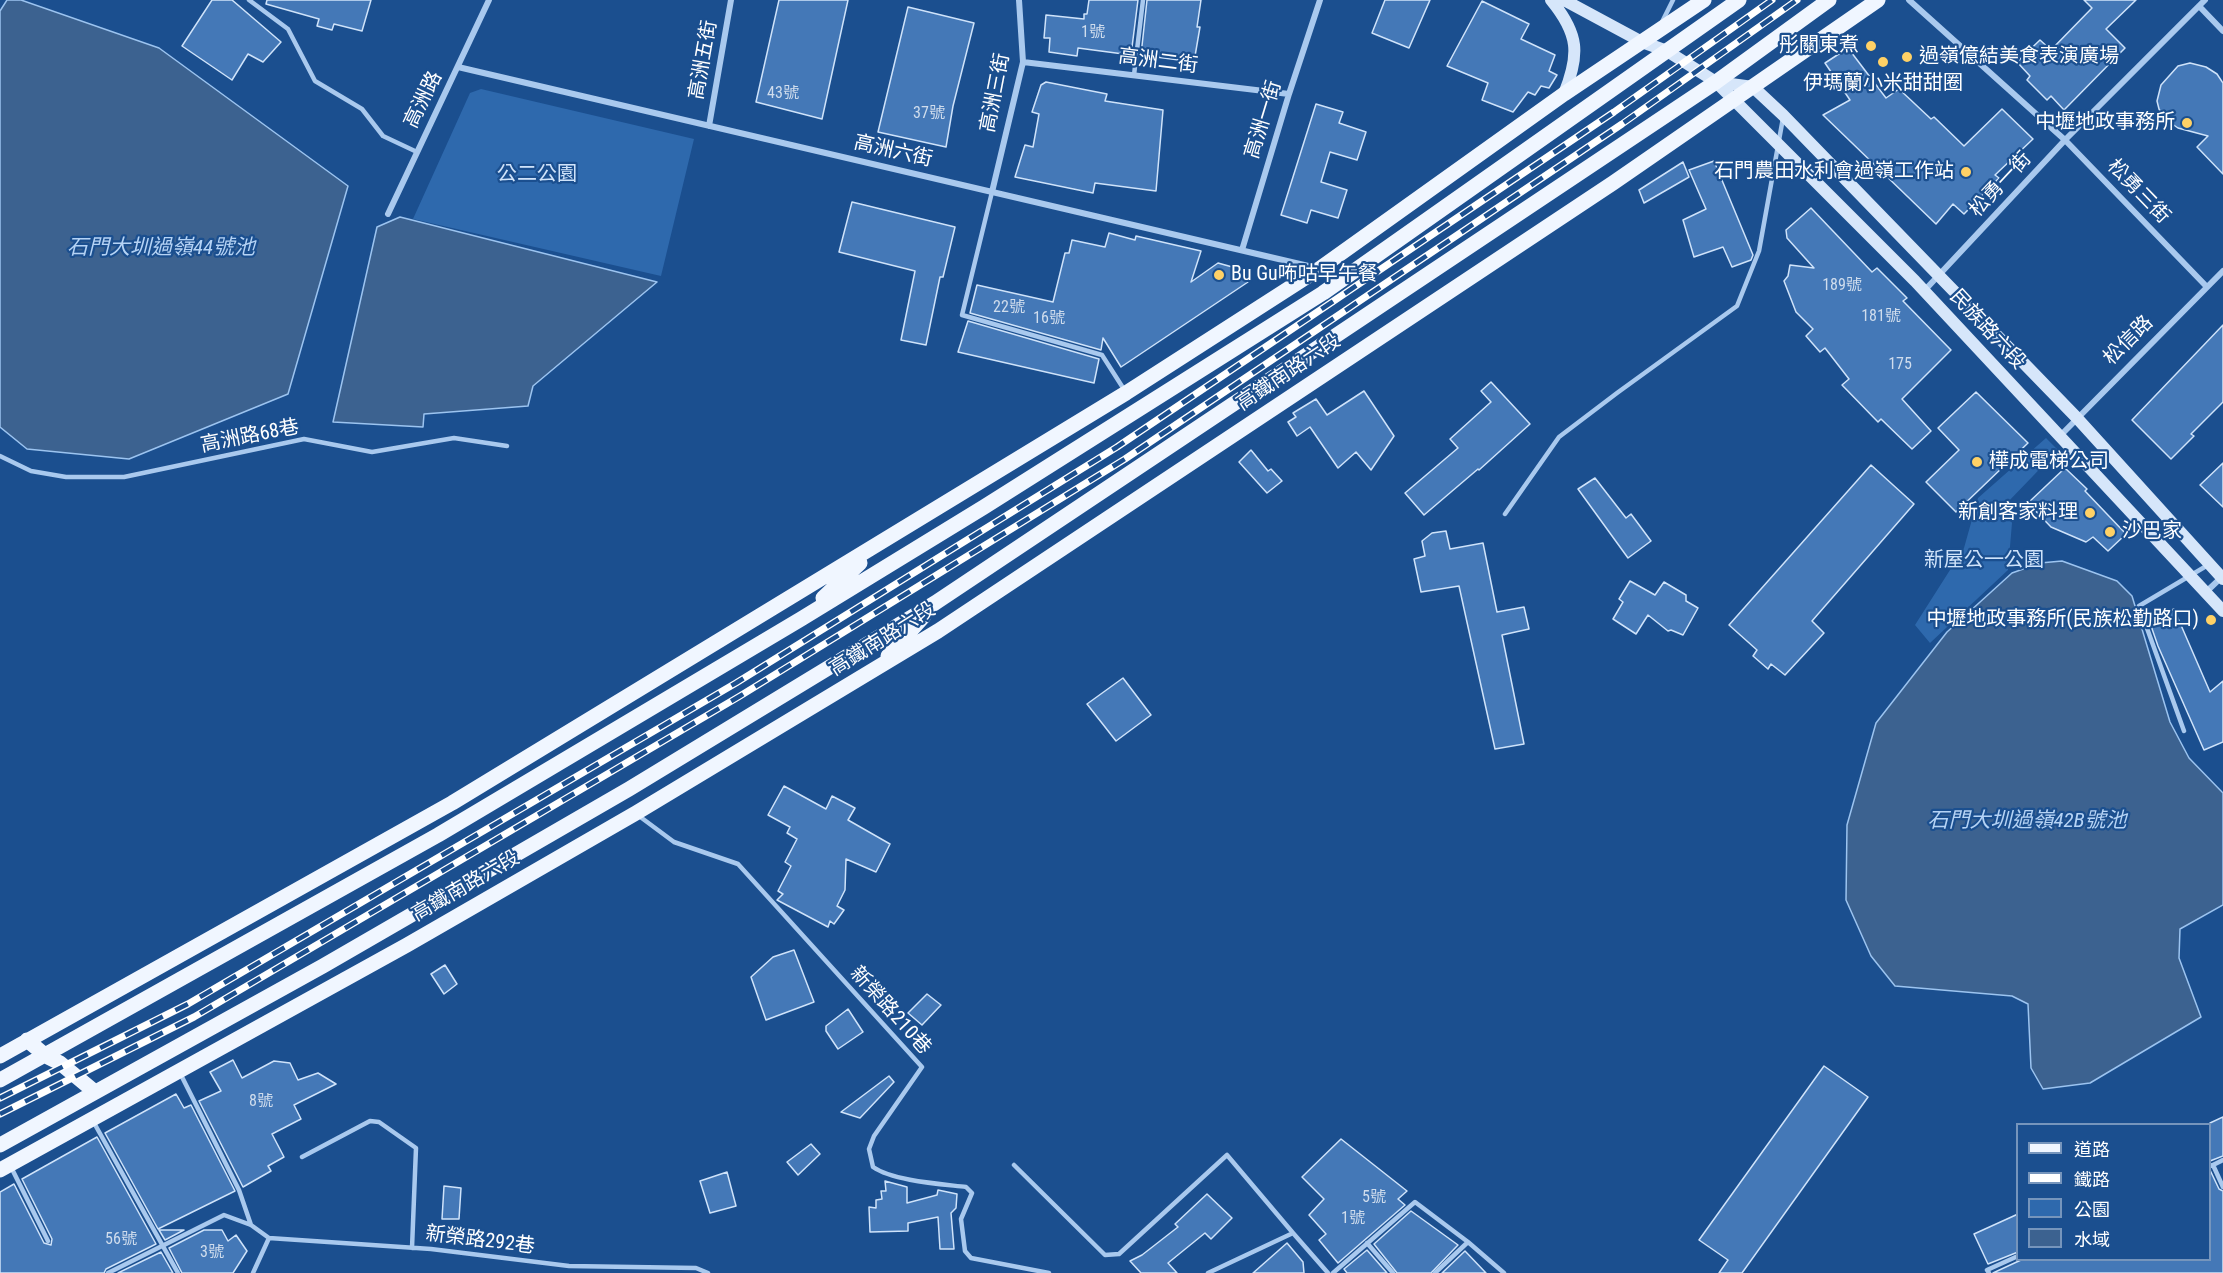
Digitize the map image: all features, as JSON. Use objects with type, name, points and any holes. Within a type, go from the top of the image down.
[{"type":"main road","points":[[1551,0],[1563,15],[1572,34],[1575,52],[1574,69],[1564,94]]},
{"type":"main road","name":"民族路六段","points":[[1564,0],[1642,42],[1667,51],[1716,82],[1735,99],[1923,291],[2223,611]]},
{"type":"main road","points":[[0,1056],[452,803],[1126,393],[1319,269],[1564,94],[1704,0]]},
{"type":"main road","points":[[0,1080],[438,835],[984,507],[1323,293],[1739,0]]},
{"type":"main road","name":"高鐵南路六段","points":[[0,1145],[313,971],[629,789],[935,603],[1716,82],[1829,0]]},
{"type":"main road","name":"高鐵南路六段","points":[[5,1168],[180,1073],[407,945],[636,813],[876,670],[1613,183],[1878,0]]},
{"type":"main road","name":"民族路六段","points":[[1716,82],[1753,87],[1783,116],[2077,418],[2222,577]]},
{"type":"main road","points":[[801,619],[881,543]]},
{"type":"main road","points":[[876,670],[935,603]]},
{"type":"main road","points":[[27,1040],[95,1092]]},
{"type":"street","name":"高洲路","points":[[388,214],[489,0]]},
{"type":"street","name":"高洲五街","points":[[709,126],[731,0]]},
{"type":"street","name":"高洲三街","points":[[992,192],[1023,62],[1019,0]]},
{"type":"street","name":"高洲一街","points":[[1242,250],[1320,0]]},
{"type":"street","name":"松勇三街","points":[[1909,0],[2065,140],[2207,287]]},
{"type":"street","name":"松勇一街","points":[[1923,291],[2065,140],[2205,0]]},
{"type":"street","points":[[2199,6],[2223,31]]},
{"type":"street","name":"高洲二街","points":[[1023,62],[1289,94]]},
{"type":"street","name":"高洲六街","points":[[458,67],[1319,269]]},
{"type":"street","name":"松信路","points":[[2060,436],[2223,271]]},
{"type":"street","points":[[2206,592],[2222,577]]},
{"type":"lane","points":[[249,0],[288,29],[315,81],[362,109],[383,136],[417,152]]},
{"type":"lane","points":[[1134,75],[1143,0]]},
{"type":"lane","points":[[1657,32],[1673,0]]},
{"type":"lane","points":[[1505,514],[1559,437],[1737,306],[1759,251],[1783,116]]},
{"type":"lane","points":[[992,192],[962,315],[1102,355],[1126,393]]},
{"type":"lane","name":"高洲路68巷","points":[[0,456],[31,471],[54,475],[124,477],[304,439],[372,452],[454,438],[507,446]]},
{"type":"lane","points":[[2184,731],[2139,606],[2211,564]]},
{"type":"lane","name":"新榮路210巷","points":[[636,813],[674,842],[738,864],[922,1067],[874,1136],[868,1149],[873,1167],[881,1173],[966,1187],[972,1193],[961,1219],[964,1251],[971,1258],[1049,1273]]},
{"type":"lane","points":[[180,1073],[239,1190],[251,1225]]},
{"type":"lane","points":[[93,1121],[178,1273]]},
{"type":"lane","points":[[302,1157],[370,1121],[380,1122],[416,1148],[412,1248]]},
{"type":"lane","points":[[1014,1165],[1105,1255],[1119,1254],[1227,1155],[1328,1273]]},
{"type":"lane","points":[[2223,1160],[2211,1166],[2223,1187]]},
{"type":"lane","points":[[5,1168],[48,1240]]},
{"type":"lane","points":[[1333,1273],[1415,1202],[1504,1273]]},
{"type":"lane","points":[[108,1273],[224,1215],[251,1225],[269,1238],[253,1273]]},
{"type":"lane","points":[[1208,1273],[1293,1233]]},
{"type":"lane","name":"新榮路292巷","points":[[269,1238],[412,1248],[569,1266],[696,1268],[708,1273]]},
{"type":"lane","points":[[1435,1273],[1468,1242]]},
{"type":"lane","points":[[1367,1243],[1393,1273]]},
{"type":"lane","points":[[1989,1273],[1988,1270],[2016,1257]]},
{"type":"green space","name":"公二公園","points":[[481,89],[694,139],[661,276],[413,219],[470,93]]},
{"type":"green space","name":"新屋公一公園","points":[[2046,438],[2058,450],[2006,504],[2012,523],[2008,570],[1930,643],[1915,625],[1964,548],[1978,498]]},
{"type":"water","name":"石門大圳過嶺44號池","points":[[7,0],[21,0],[159,48],[348,186],[288,394],[129,459],[27,449],[0,427],[0,11]]},
{"type":"water","points":[[400,217],[657,282],[533,386],[528,406],[424,414],[423,427],[333,422],[377,227]]},
{"type":"water","name":"石門大圳過嶺42B號池","points":[[2062,561],[2117,581],[2132,596],[2170,722],[2189,758],[2223,793],[2223,905],[2180,929],[2179,958],[2201,1017],[2090,1083],[2043,1089],[2031,1068],[2028,1004],[2012,996],[1895,986],[1871,956],[1846,900],[1847,825],[1876,723],[1947,632],[2012,573],[2040,563]]},
{"type":"building","points":[[212,0],[232,0],[281,42],[263,62],[248,54],[232,80],[182,46]]},
{"type":"building","points":[[267,0],[371,0],[362,31],[334,24],[332,30],[317,26],[319,19],[266,4]]},
{"type":"building","points":[[779,0],[848,0],[822,119],[756,102]]},
{"type":"building","points":[[1089,0],[1138,0],[1131,55],[1078,48],[1077,56],[1049,52],[1050,38],[1044,38],[1046,15],[1084,19]]},
{"type":"building","points":[[1147,0],[1201,0],[1197,27],[1200,27],[1194,62],[1141,55]]},
{"type":"building","points":[[1385,0],[1430,0],[1409,48],[1372,33]]},
{"type":"building","points":[[2084,0],[2136,0],[2106,29],[2125,48],[2064,110],[2051,96],[2047,100],[2027,80],[2030,76],[2017,62],[2040,40],[2051,50],[2092,8]]},
{"type":"building","points":[[1482,1],[1529,24],[1521,39],[1555,55],[1549,71],[1557,75],[1549,88],[1541,86],[1535,95],[1528,92],[1513,112],[1482,100],[1488,83],[1447,66]]},
{"type":"building","points":[[908,7],[974,23],[953,106],[946,147],[878,132]]},
{"type":"building","points":[[1848,48],[1886,98],[1899,89],[1931,119],[1934,117],[1964,146],[2002,109],[2033,139],[1995,175],[1999,178],[1964,214],[1953,204],[1936,224],[1823,115],[1850,100],[1825,63]]},
{"type":"building","points":[[2190,63],[2206,67],[2217,74],[2223,83],[2223,174],[2197,147],[2208,136],[2178,128],[2165,119],[2159,109],[2157,101],[2161,85],[2178,66]]},
{"type":"building","points":[[1046,82],[1107,94],[1105,101],[1163,110],[1156,191],[1095,183],[1093,193],[1015,177],[1025,145],[1033,147],[1039,114],[1032,112],[1041,85]]},
{"type":"building","points":[[1316,104],[1343,112],[1339,123],[1366,132],[1357,160],[1330,152],[1321,182],[1347,190],[1338,218],[1311,210],[1307,223],[1281,215]]},
{"type":"building","points":[[1714,161],[1753,255],[1751,260],[1732,267],[1723,247],[1694,257],[1683,220],[1706,209],[1689,170]]},
{"type":"building","points":[[1683,162],[1689,177],[1644,203],[1639,190]]},
{"type":"building","points":[[852,202],[955,227],[943,277],[940,277],[926,345],[901,340],[915,271],[839,252]]},
{"type":"building","points":[[1811,208],[1872,272],[1877,268],[1907,298],[1903,301],[1951,350],[1902,399],[1931,431],[1912,449],[1881,419],[1878,422],[1842,385],[1849,379],[1825,348],[1820,352],[1806,336],[1813,329],[1796,312],[1784,281],[1788,276],[1790,265],[1814,268],[1787,238],[1786,230]]},
{"type":"building","points":[[1109,233],[1135,240],[1136,236],[1201,251],[1191,282],[1218,263],[1243,270],[1248,282],[1121,367],[1103,338],[1101,350],[970,313],[977,285],[1053,302],[1065,253],[1069,253],[1072,240],[1105,247]]},
{"type":"building","points":[[968,321],[1099,359],[1094,383],[958,352]]},
{"type":"building","points":[[2223,325],[2223,402],[2191,434],[2194,436],[2171,459],[2132,420]]},
{"type":"building","points":[[1491,382],[1530,424],[1424,515],[1405,493],[1458,448],[1450,439],[1491,402],[1481,391]]},
{"type":"building","points":[[1364,391],[1394,436],[1371,470],[1356,452],[1338,468],[1310,427],[1297,436],[1288,422],[1296,417],[1293,413],[1316,399],[1327,415]]},
{"type":"building","name":"樺成電梯公司","points":[[1976,392],[2028,443],[1956,512],[1926,482],[1959,450],[1938,428]]},
{"type":"building","points":[[1251,450],[1268,471],[1271,469],[1282,481],[1267,493],[1239,462]]},
{"type":"building","points":[[2223,463],[2223,507],[2200,485]]},
{"type":"building","points":[[1871,465],[1914,504],[1812,621],[1824,633],[1785,675],[1771,664],[1768,669],[1753,656],[1757,650],[1729,625]]},
{"type":"building","points":[[2065,468],[2087,489],[2085,491],[2126,534],[2108,551],[2093,537],[2086,542],[2051,527],[2028,503]]},
{"type":"building","points":[[1595,478],[1626,518],[1631,514],[1651,541],[1628,558],[1578,489]]},
{"type":"building","points":[[1446,531],[1450,549],[1483,543],[1497,612],[1524,607],[1529,629],[1502,635],[1524,744],[1495,749],[1459,586],[1421,592],[1414,559],[1425,556],[1422,541],[1432,533]]},
{"type":"building","points":[[1630,581],[1655,595],[1664,582],[1686,595],[1686,601],[1698,608],[1683,635],[1668,631],[1648,615],[1636,634],[1613,619],[1623,602],[1619,599]]},
{"type":"building","points":[[2174,609],[2210,692],[2223,681],[2223,742],[2204,750],[2158,646],[2149,620]]},
{"type":"building","points":[[1123,678],[1151,715],[1116,741],[1087,704]]},
{"type":"building","points":[[784,786],[826,809],[832,796],[855,808],[848,820],[890,844],[876,872],[846,859],[845,890],[837,906],[844,910],[834,924],[830,921],[828,927],[777,900],[783,894],[778,891],[791,866],[785,862],[797,839],[787,833],[790,827],[768,815]]},
{"type":"building","points":[[794,950],[814,1002],[766,1020],[751,977],[773,957]]},
{"type":"building","points":[[445,965],[457,984],[444,994],[431,974]]},
{"type":"building","points":[[927,994],[941,1005],[922,1025],[908,1013]]},
{"type":"building","points":[[848,1009],[863,1032],[838,1049],[826,1031],[826,1026]]},
{"type":"building","points":[[233,1060],[242,1078],[274,1061],[290,1063],[298,1080],[318,1073],[336,1084],[294,1105],[301,1119],[272,1134],[284,1157],[268,1166],[271,1171],[243,1187],[199,1101],[221,1091],[210,1072]]},
{"type":"building","points":[[1824,1066],[1868,1097],[1742,1273],[1719,1273],[1728,1260],[1699,1240]]},
{"type":"building","points":[[889,1076],[894,1082],[860,1118],[841,1112]]},
{"type":"building","points":[[176,1094],[184,1108],[191,1105],[235,1191],[158,1229],[105,1133]]},
{"type":"building","points":[[2223,1117],[2223,1156],[2211,1161],[2211,1123]]},
{"type":"building","points":[[97,1137],[156,1244],[106,1269],[104,1273],[0,1273],[0,1192],[14,1184],[44,1243],[51,1245],[52,1239],[22,1179]]},
{"type":"building","points":[[1341,1139],[1407,1191],[1398,1199],[1405,1205],[1338,1263],[1319,1240],[1326,1234],[1309,1215],[1324,1199],[1302,1177]]},
{"type":"building","points":[[811,1144],[820,1154],[798,1175],[787,1162]]},
{"type":"building","points":[[727,1172],[736,1206],[710,1213],[700,1181]]},
{"type":"building","points":[[2211,1172],[2219,1189],[2223,1191],[2223,1273],[1993,1273],[2019,1261],[2211,1261]]},
{"type":"building","points":[[885,1181],[907,1187],[907,1203],[937,1195],[938,1190],[957,1194],[956,1208],[951,1213],[954,1249],[940,1249],[938,1217],[908,1223],[908,1231],[870,1232],[869,1207],[876,1208],[876,1200],[882,1199],[881,1191],[886,1191]]},
{"type":"building","points":[[444,1186],[461,1188],[459,1219],[442,1219]]},
{"type":"building","points":[[1207,1194],[1232,1218],[1211,1239],[1205,1233],[1168,1263],[1177,1273],[1141,1273],[1130,1261],[1142,1255],[1178,1227],[1175,1224]]},
{"type":"building","points":[[1411,1211],[1458,1245],[1431,1273],[1397,1273],[1374,1244]]},
{"type":"building","points":[[2016,1215],[2016,1253],[1988,1264],[1974,1234]]},
{"type":"building","points":[[159,1230],[184,1230],[165,1240]]},
{"type":"building","points":[[204,1230],[222,1230],[228,1241],[236,1235],[247,1251],[233,1273],[182,1273],[169,1248]]},
{"type":"building","points":[[1287,1243],[1303,1262],[1304,1273],[1253,1273]]},
{"type":"building","points":[[1367,1250],[1387,1273],[1347,1273],[1344,1269]]},
{"type":"building","points":[[1465,1251],[1486,1273],[1442,1273]]},
{"type":"building","points":[[161,1252],[173,1273],[118,1273]]},
{"type":"railway","points":[[0,1098],[188,1004],[736,683],[1117,447],[1614,112],[1772,0]]},
{"type":"railway","points":[[0,1114],[194,1017],[740,696],[1125,459],[1622,124],[1797,0]]},
{"type":"place","name":"彤關東煮","points":[[1871,46]]},
{"type":"place","name":"過嶺億結美食表演廣場","points":[[1907,57]]},
{"type":"place","name":"伊瑪蘭小米甜甜圈","points":[[1883,62]]},
{"type":"place","name":"中壢地政事務所","points":[[2187,123]]},
{"type":"place","name":"石門農田水利會過嶺工作站","points":[[1966,172]]},
{"type":"place","name":"Bu Gu咘咕早午餐","points":[[1219,275]]},
{"type":"place","name":"樺成電梯公司","points":[[1977,462]]},
{"type":"place","name":"新創客家料理","points":[[2090,513]]},
{"type":"place","name":"沙巴家","points":[[2110,532]]},
{"type":"place","name":"中壢地政事務所(民族松勤路口)","points":[[2211,620]]}]
